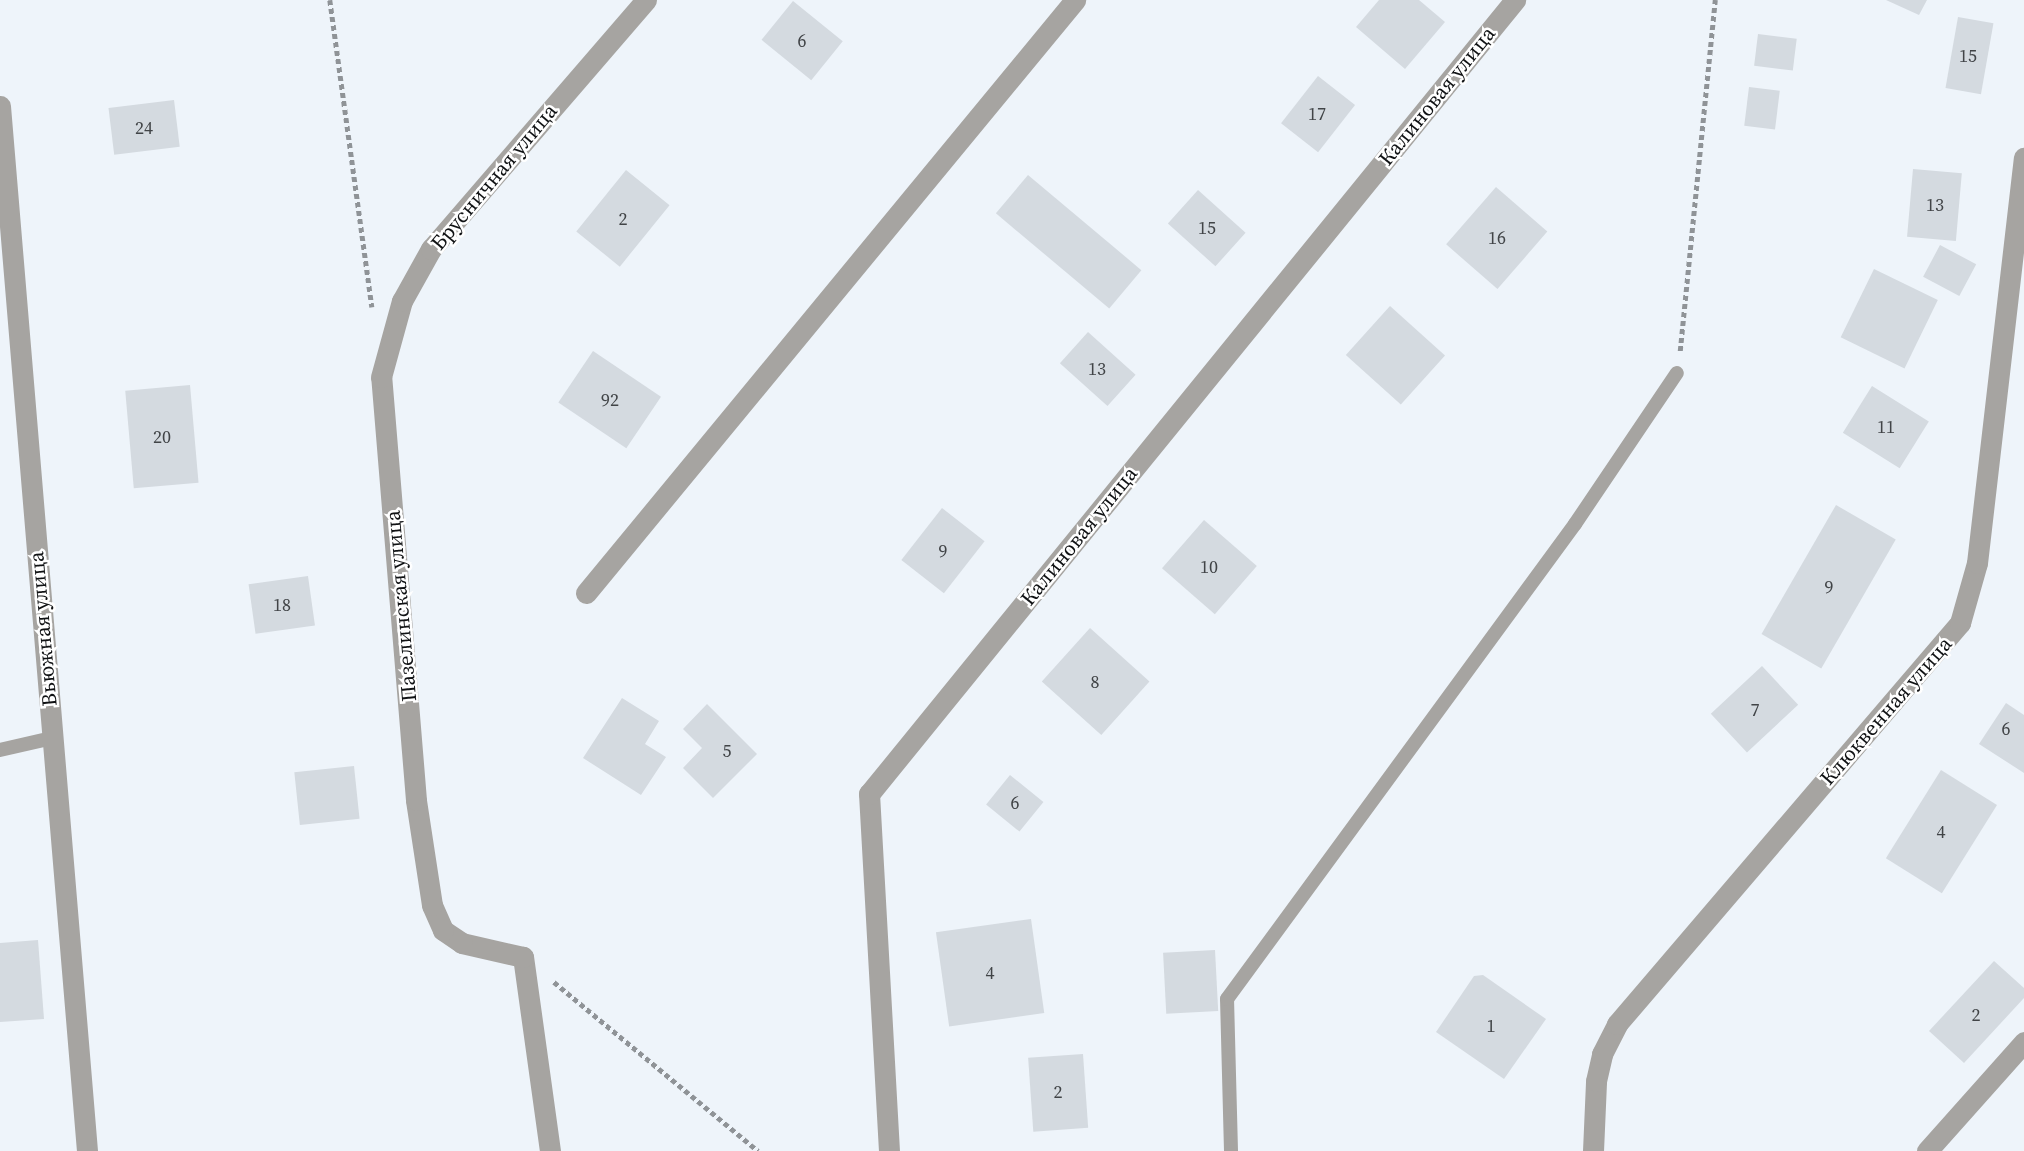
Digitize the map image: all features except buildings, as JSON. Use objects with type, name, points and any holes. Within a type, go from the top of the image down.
[{"type":"street","name":"Брусничная улица","points":[[381,377],[402,301],[431,249],[646,0]]},
{"type":"street","points":[[586,593],[1075,0]]},
{"type":"street","name":"Калиновая улица","points":[[889,1151],[869,794],[1515,0]]},
{"type":"street","name":"Вьюжная улица","points":[[0,106],[88,1151]]},
{"type":"street","name":"Клюквенная улица","points":[[1593,1151],[1596,1081],[1602,1054],[1617,1024],[1960,623],[1977,563],[2024,158]]},
{"type":"street","name":"Пазелинская улица","points":[[381,377],[416,800],[432,905],[443,930],[462,943],[523,957]]},
{"type":"street","points":[[523,957],[551,1151]]},
{"type":"street","points":[[1927,1151],[2024,1042]]},
{"type":"lane","points":[[1231,1151],[1227,999],[1575,524],[1677,373]]},
{"type":"lane","points":[[0,750],[52,738]]},
{"type":"path","points":[[330,0],[372,310]]},
{"type":"path","points":[[1677,373],[1715,0]]},
{"type":"path","points":[[523,957],[758,1151]]}]
